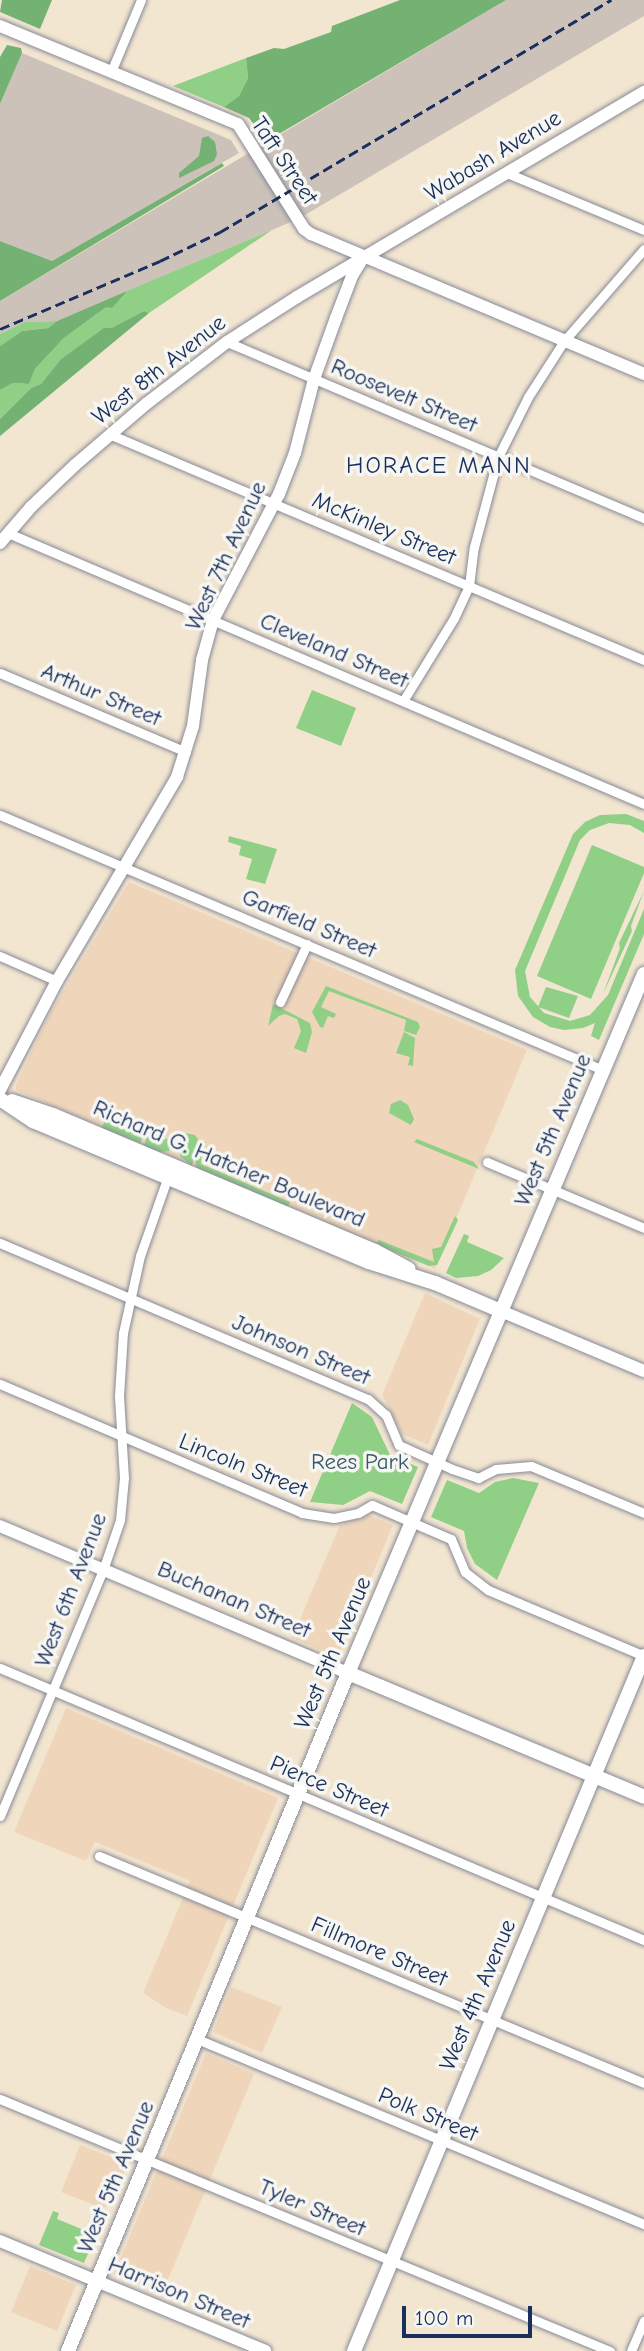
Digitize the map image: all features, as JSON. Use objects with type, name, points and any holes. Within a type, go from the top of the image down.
[{"type":"main road","name":"West 5th Avenue","points":[[68,2351],[348,1673],[644,974]]},
{"type":"main road","name":"Richard G. Hatcher Boulevard","points":[[0,1098],[33,1121],[169,1171],[305,1228],[369,1262],[435,1283],[502,1311]]},
{"type":"main road","name":"West 4th Avenue","points":[[354,2351],[644,1656]]},
{"type":"main road","name":"Buchanan Street","points":[[348,1673],[644,1797]]},
{"type":"street","points":[[111,72],[141,0]]},
{"type":"street","name":"Taft Street","points":[[0,26],[237,124],[304,229],[644,374]]},
{"type":"street","name":"Wabash Avenue","points":[[364,256],[644,92]]},
{"type":"street","points":[[508,173],[644,230]]},
{"type":"street","points":[[393,240],[389,257],[393,269]]},
{"type":"street","points":[[333,243],[338,254],[337,273]]},
{"type":"street","points":[[403,701],[454,618],[469,586],[474,547],[498,457],[528,397],[564,341],[644,248]]},
{"type":"street","name":"West 8th Avenue","points":[[4,538],[40,498],[109,434],[227,342],[364,256]]},
{"type":"street","name":"West 7th Avenue","points":[[0,1090],[57,981],[169,792],[194,726],[202,660],[213,620],[275,504],[295,453],[314,379],[352,276],[364,256]]},
{"type":"street","name":"Roosevelt Street","points":[[227,342],[644,518]]},
{"type":"street","name":"McKinley Street","points":[[109,434],[644,660]]},
{"type":"street","name":"Cleveland Street","points":[[4,538],[213,620],[644,804]]},
{"type":"street","name":"Arthur Street","points":[[0,673],[186,752]]},
{"type":"street","name":"Garfield Street","points":[[0,815],[603,1070]]},
{"type":"street","points":[[280,1002],[307,944]]},
{"type":"street","points":[[0,956],[57,981]]},
{"type":"street","points":[[487,1162],[644,1228]]},
{"type":"street","name":"West 6th Avenue","points":[[0,1815],[103,1570],[123,1507],[119,1363],[130,1298],[145,1242],[169,1171]]},
{"type":"street","name":"Johnson Street","points":[[0,1243],[368,1399],[390,1421],[397,1444],[475,1478],[504,1467],[531,1466],[644,1513]]},
{"type":"street","name":"Richard G. Hatcher Boulevard","points":[[502,1311],[644,1371]]},
{"type":"street","name":"Lincoln Street","points":[[0,1384],[302,1513],[334,1518],[358,1513],[372,1505],[451,1539],[465,1572],[488,1590],[644,1656]]},
{"type":"street","name":"Buchanan Street","points":[[0,1526],[348,1673]]},
{"type":"street","name":"Pierce Street","points":[[0,1668],[644,1940]]},
{"type":"street","name":"Fillmore Street","points":[[99,1856],[644,2082]]},
{"type":"street","name":"Polk Street","points":[[197,2039],[644,2224]]},
{"type":"street","name":"Tyler Street","points":[[0,2099],[610,2351]]},
{"type":"street","name":"Harrison Street","points":[[0,2241],[265,2351]]},
{"type":"street","points":[[631,2351],[644,2321]]},
{"type":"shaded area","points":[[506,0],[644,0],[644,16],[298,219],[57,321],[25,322],[0,334],[0,301]]},
{"type":"shaded area","points":[[22,53],[231,140],[239,153],[52,261],[0,241],[0,104]]},
{"type":"shaded area","points":[[129,882],[527,1050],[435,1269],[16,1090],[50,1013]]},
{"type":"shaded area","points":[[425,1293],[480,1319],[428,1445],[402,1434],[382,1395]]},
{"type":"shaded area","points":[[368,1515],[393,1525],[338,1657],[292,1638],[340,1525]]},
{"type":"shaded area","points":[[66,1708],[278,1798],[187,2016],[166,2008],[143,1993],[190,1881],[95,1842],[86,1861],[14,1832]]},
{"type":"shaded area","points":[[231,1987],[282,2007],[262,2053],[213,2032]]},
{"type":"shaded area","points":[[206,2053],[254,2074],[162,2294],[114,2274]]},
{"type":"shaded area","points":[[80,2145],[128,2164],[110,2205],[102,2208],[61,2192]]},
{"type":"shaded area","points":[[30,2266],[76,2285],[57,2331],[11,2312]]},
{"type":"green space","points":[[2,0],[52,0],[40,29],[0,12]]},
{"type":"green space","points":[[400,0],[506,0],[267,141],[249,118],[224,107],[239,96],[248,78],[246,58],[274,48],[284,49],[331,32],[332,26]]},
{"type":"green space","points":[[7,45],[21,48],[22,53],[0,104],[0,57]]},
{"type":"green space","points":[[246,58],[248,78],[239,96],[224,107],[173,86]]},
{"type":"green space","points":[[208,136],[215,142],[217,154],[214,161],[179,178],[179,173],[199,156],[202,138]]},
{"type":"green space","points":[[222,163],[224,166],[0,301],[0,241],[52,261]]},
{"type":"green space","points":[[272,230],[149,313],[144,311],[60,360],[41,384],[31,388],[0,419],[0,390],[13,383],[29,384],[35,369],[64,338],[127,291]]},
{"type":"green space","points":[[127,291],[112,308],[106,307],[64,338],[35,369],[29,384],[13,383],[0,390],[0,346],[22,331],[48,328],[57,321]]},
{"type":"green space","points":[[144,311],[149,313],[0,436],[0,419],[31,388],[41,384],[60,360],[104,328],[112,328]]},
{"type":"green space","points":[[57,321],[48,328],[22,331],[0,346],[0,334],[25,322]]},
{"type":"green space","points":[[312,690],[356,708],[341,746],[296,728]]},
{"type":"green space","points":[[626,814],[644,821],[644,833],[630,825],[609,823],[590,830],[580,840],[525,971],[530,997],[544,1013],[570,1021],[590,1015],[608,995],[644,909],[644,934],[599,1040],[591,1036],[595,1023],[583,1028],[564,1030],[550,1027],[533,1017],[518,996],[515,970],[573,834],[585,822],[600,815]]},
{"type":"green space","points":[[229,836],[277,849],[265,884],[246,879],[252,859],[239,855],[241,846],[228,842]]},
{"type":"green space","points":[[592,845],[644,867],[644,873],[591,999],[537,976]]},
{"type":"green space","points":[[644,891],[631,926],[632,931],[603,994],[620,948],[619,943]]},
{"type":"green space","points":[[326,986],[418,1022],[420,1027],[416,1035],[404,1031],[406,1020],[329,991],[321,1007],[336,1014],[334,1018],[328,1016],[323,1028],[320,1027],[312,1012]]},
{"type":"green space","points":[[546,987],[578,996],[569,1018],[538,1007]]},
{"type":"green space","points":[[273,1004],[310,1023],[312,1032],[306,1053],[294,1048],[301,1031],[297,1019],[285,1014],[268,1026]]},
{"type":"green space","points":[[404,1032],[415,1038],[413,1066],[408,1065],[410,1057],[396,1053]]},
{"type":"green space","points":[[400,1100],[408,1105],[414,1119],[411,1125],[389,1113],[391,1104]]},
{"type":"green space","points":[[112,1110],[108,1117],[135,1128],[142,1123],[145,1132],[140,1143],[102,1128],[108,1112]]},
{"type":"green space","points":[[156,1129],[152,1135],[163,1140],[172,1137],[169,1151],[159,1152],[144,1146],[148,1133]]},
{"type":"green space","points":[[184,1133],[195,1135],[198,1139],[192,1166],[180,1156]]},
{"type":"green space","points":[[417,1139],[474,1162],[479,1169],[414,1142]]},
{"type":"green space","points":[[199,1141],[206,1142],[201,1154],[201,1164],[290,1202],[288,1207],[249,1188],[197,1168],[194,1156]]},
{"type":"green space","points":[[455,1216],[458,1220],[437,1265],[429,1266],[376,1244],[379,1240],[434,1262],[432,1249],[441,1247]]},
{"type":"green space","points":[[464,1234],[469,1236],[467,1242],[504,1258],[491,1270],[478,1276],[456,1278],[446,1273]]},
{"type":"green space","name":"Rees Park","points":[[352,1403],[372,1417],[390,1455],[418,1467],[402,1504],[370,1491],[343,1505],[310,1502]]},
{"type":"green space","points":[[513,1478],[539,1483],[497,1580],[475,1564],[467,1548],[464,1531],[431,1517],[447,1480],[479,1493],[495,1482]]},
{"type":"green space","points":[[53,2211],[59,2213],[57,2219],[96,2235],[84,2263],[39,2245]]},
{"type":"railway","points":[[0,329],[160,261],[220,232],[611,0]]},
{"type":"district","name":"HORACE MANN","points":[[439,466]]}]
